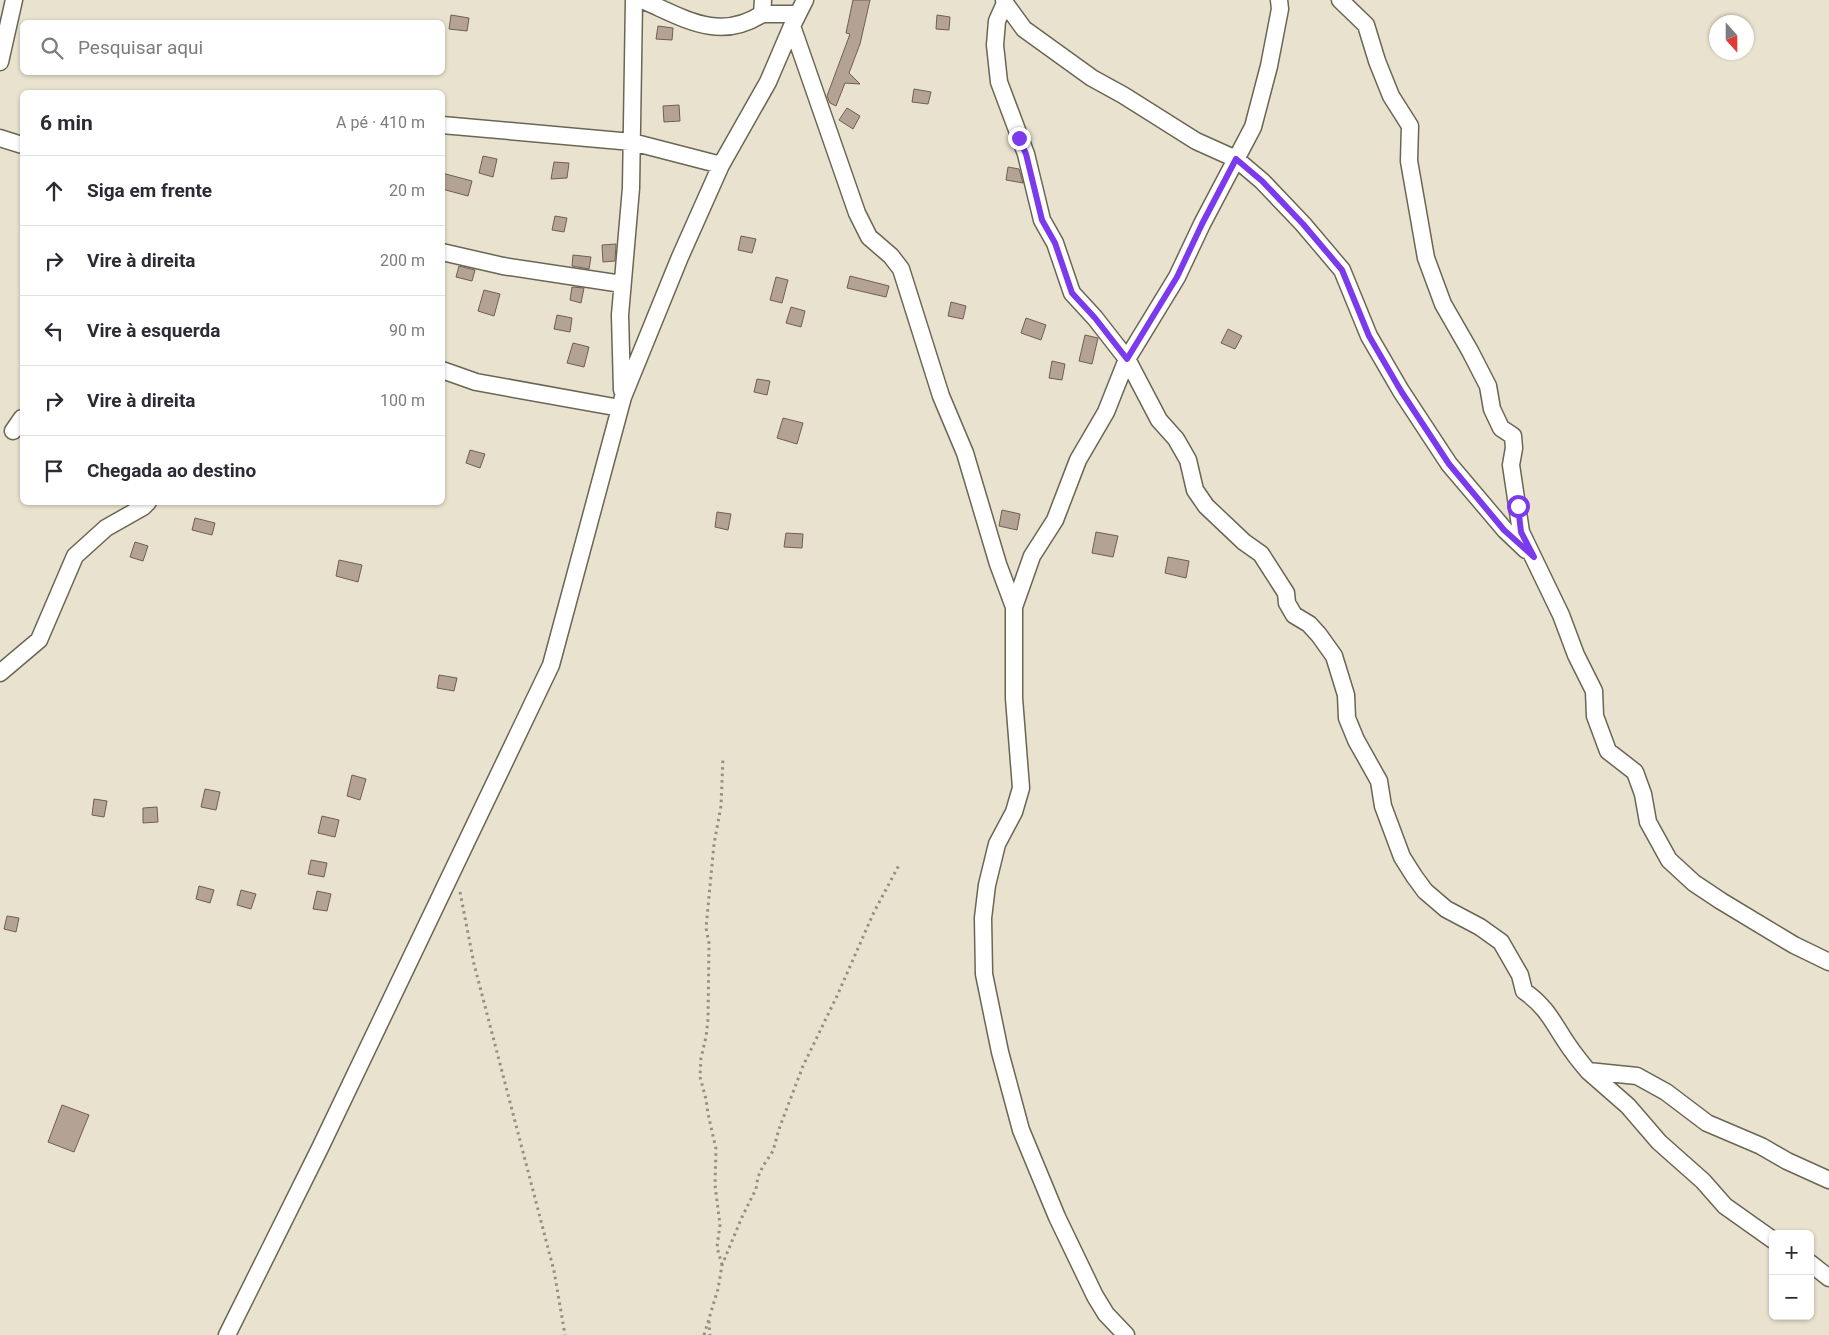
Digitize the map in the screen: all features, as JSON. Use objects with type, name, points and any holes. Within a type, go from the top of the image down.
[{"type":"street","points":[[0,62],[14,0]]},
{"type":"street","points":[[621,402],[620,315],[631,188],[634,0]]},
{"type":"street","points":[[642,0],[698,25],[727,28],[750,22],[762,7],[799,13]]},
{"type":"street","points":[[1126,1335],[1106,1314],[1095,1296],[1057,1217],[1021,1130],[1000,1052],[984,974],[983,918],[987,885],[997,844],[1014,812],[1022,788],[1014,698],[1014,607],[1032,556],[1055,520],[1078,460],[1106,412],[1127,359],[1177,277],[1252,127],[1269,66],[1280,9],[1279,0]]},
{"type":"street","points":[[1340,0],[1366,25],[1377,61],[1391,96],[1410,126],[1410,161],[1426,258],[1443,304],[1488,386],[1492,409],[1501,428],[1513,436],[1514,448],[1511,465],[1521,532],[1561,615],[1576,655],[1594,690],[1595,716],[1608,751],[1635,772],[1644,794],[1648,822],[1669,860],[1694,883],[1721,901],[1794,945],[1829,962]]},
{"type":"street","points":[[1004,2],[1024,29],[1092,78],[1123,95],[1196,141],[1236,159],[1262,181],[1303,224],[1342,270],[1369,336],[1401,391],[1449,464],[1504,530],[1534,557]]},
{"type":"street","points":[[1004,2],[997,21],[995,45],[999,82],[1026,154],[1042,220],[1055,243],[1072,293],[1095,318],[1127,359],[1159,420],[1176,440],[1188,460],[1195,490],[1206,506],[1244,542],[1261,554],[1286,593],[1287,603],[1294,615],[1301,618],[1314,630],[1334,656],[1346,695],[1347,718],[1356,740],[1379,781],[1383,806],[1402,857],[1425,891],[1446,909],[1480,927],[1501,942],[1520,975],[1524,992],[1537,1000],[1548,1012],[1573,1053],[1588,1071],[1628,1106],[1658,1142],[1703,1182],[1725,1206],[1769,1237]]},
{"type":"street","points":[[227,1335],[320,1148],[551,665],[621,402],[680,257],[721,165],[768,82],[799,13]]},
{"type":"street","points":[[799,13],[857,213],[869,237],[901,269],[941,396],[965,454],[998,564],[1014,607]]},
{"type":"street","points":[[445,125],[632,142],[721,165]]},
{"type":"street","points":[[0,138],[20,144]]},
{"type":"street","points":[[445,253],[503,266],[622,284]]},
{"type":"street","points":[[445,371],[476,382],[621,402]]},
{"type":"street","points":[[0,673],[39,640],[75,556],[106,528],[145,505]]},
{"type":"street","points":[[1588,1071],[1637,1076],[1666,1092],[1707,1123],[1761,1146],[1787,1161],[1829,1180]]},
{"type":"street","points":[[1814,1266],[1829,1278]]},
{"type":"path","points":[[722,1265],[718,1247],[720,1225],[715,1185],[716,1149],[700,1077],[701,1058],[708,1019],[708,943],[706,928],[714,844],[721,806],[723,757]]},
{"type":"path","points":[[704,1335],[718,1289],[722,1265],[756,1189],[761,1172],[773,1151],[779,1129],[804,1066],[874,912],[899,865]]},
{"type":"path","points":[[455,866],[474,964],[554,1271],[566,1335]]},
{"type":"path","points":[[709,1318],[710,1335]]},
{"type":"building","points":[[853,0],[870,0],[860,44],[849,73],[860,84],[845,83],[836,106],[830,103],[827,96],[850,34],[846,33]]},
{"type":"building","points":[[451,15],[469,18],[467,31],[449,29]]},
{"type":"building","points":[[937,15],[950,17],[949,30],[936,29]]},
{"type":"building","points":[[658,26],[673,28],[672,40],[656,39]]},
{"type":"building","points":[[914,89],[931,92],[928,104],[912,102]]},
{"type":"building","points":[[679,105],[680,121],[664,122],[663,106]]},
{"type":"building","points":[[847,108],[860,116],[853,129],[839,120]]},
{"type":"building","points":[[483,156],[497,159],[493,177],[479,173]]},
{"type":"building","points":[[554,162],[569,163],[567,178],[551,179]]},
{"type":"building","points":[[1008,167],[1019,169],[1023,183],[1006,180]]},
{"type":"building","points":[[445,174],[472,181],[468,196],[445,190]]},
{"type":"building","points":[[555,216],[567,218],[564,232],[552,230]]},
{"type":"building","points":[[741,236],[756,239],[752,253],[738,250]]},
{"type":"building","points":[[616,244],[615,261],[603,262],[602,245]]},
{"type":"building","points":[[573,255],[591,257],[589,269],[572,266]]},
{"type":"building","points":[[459,266],[475,270],[472,281],[456,277]]},
{"type":"building","points":[[850,276],[889,286],[886,297],[847,288]]},
{"type":"building","points":[[776,277],[788,280],[782,303],[770,300]]},
{"type":"building","points":[[572,287],[584,288],[581,303],[570,300]]},
{"type":"building","points":[[484,290],[500,294],[494,316],[478,311]]},
{"type":"building","points":[[951,302],[966,306],[963,319],[948,316]]},
{"type":"building","points":[[791,307],[805,311],[801,327],[786,323]]},
{"type":"building","points":[[557,315],[572,318],[570,332],[554,329]]},
{"type":"building","points":[[1026,318],[1046,325],[1041,340],[1021,333]]},
{"type":"building","points":[[1228,329],[1242,336],[1235,349],[1221,343]]},
{"type":"building","points":[[1085,335],[1098,338],[1092,364],[1079,361]]},
{"type":"building","points":[[573,343],[589,347],[584,367],[567,363]]},
{"type":"building","points":[[1052,361],[1065,364],[1062,380],[1049,378]]},
{"type":"building","points":[[757,379],[770,381],[767,395],[754,392]]},
{"type":"building","points":[[783,418],[803,423],[797,444],[777,438]]},
{"type":"building","points":[[470,450],[485,454],[480,468],[466,463]]},
{"type":"building","points":[[1002,510],[1020,514],[1017,530],[999,526]]},
{"type":"building","points":[[717,512],[731,514],[728,530],[715,527]]},
{"type":"building","points":[[195,518],[215,523],[212,535],[192,530]]},
{"type":"building","points":[[1096,532],[1118,536],[1113,557],[1092,553]]},
{"type":"building","points":[[786,533],[803,534],[802,548],[784,547]]},
{"type":"building","points":[[135,542],[148,546],[143,561],[130,557]]},
{"type":"building","points":[[1168,557],[1189,561],[1186,578],[1165,573]]},
{"type":"building","points":[[339,560],[362,565],[358,582],[336,576]]},
{"type":"building","points":[[439,675],[457,678],[454,691],[437,688]]},
{"type":"building","points":[[352,775],[366,779],[360,800],[347,796]]},
{"type":"building","points":[[205,789],[220,792],[216,810],[201,807]]},
{"type":"building","points":[[94,799],[107,801],[104,817],[92,815]]},
{"type":"building","points":[[157,807],[158,822],[143,823],[143,808]]},
{"type":"building","points":[[322,816],[339,820],[335,837],[318,833]]},
{"type":"building","points":[[311,860],[327,863],[324,877],[308,874]]},
{"type":"building","points":[[199,886],[214,890],[210,903],[196,899]]},
{"type":"building","points":[[241,890],[256,894],[251,909],[237,905]]},
{"type":"building","points":[[317,891],[331,894],[327,911],[313,909]]},
{"type":"building","points":[[7,916],[19,918],[16,932],[4,929]]},
{"type":"building","points":[[62,1105],[89,1115],[74,1152],[48,1142]]},
{"type":"route","points":[[1019,138],[1026,154],[1042,220],[1055,243],[1072,293],[1095,318],[1127,359],[1177,277],[1236,159],[1262,181],[1303,224],[1342,270],[1369,336],[1401,391],[1449,464],[1504,530],[1534,557],[1521,532],[1518,506]]}]
